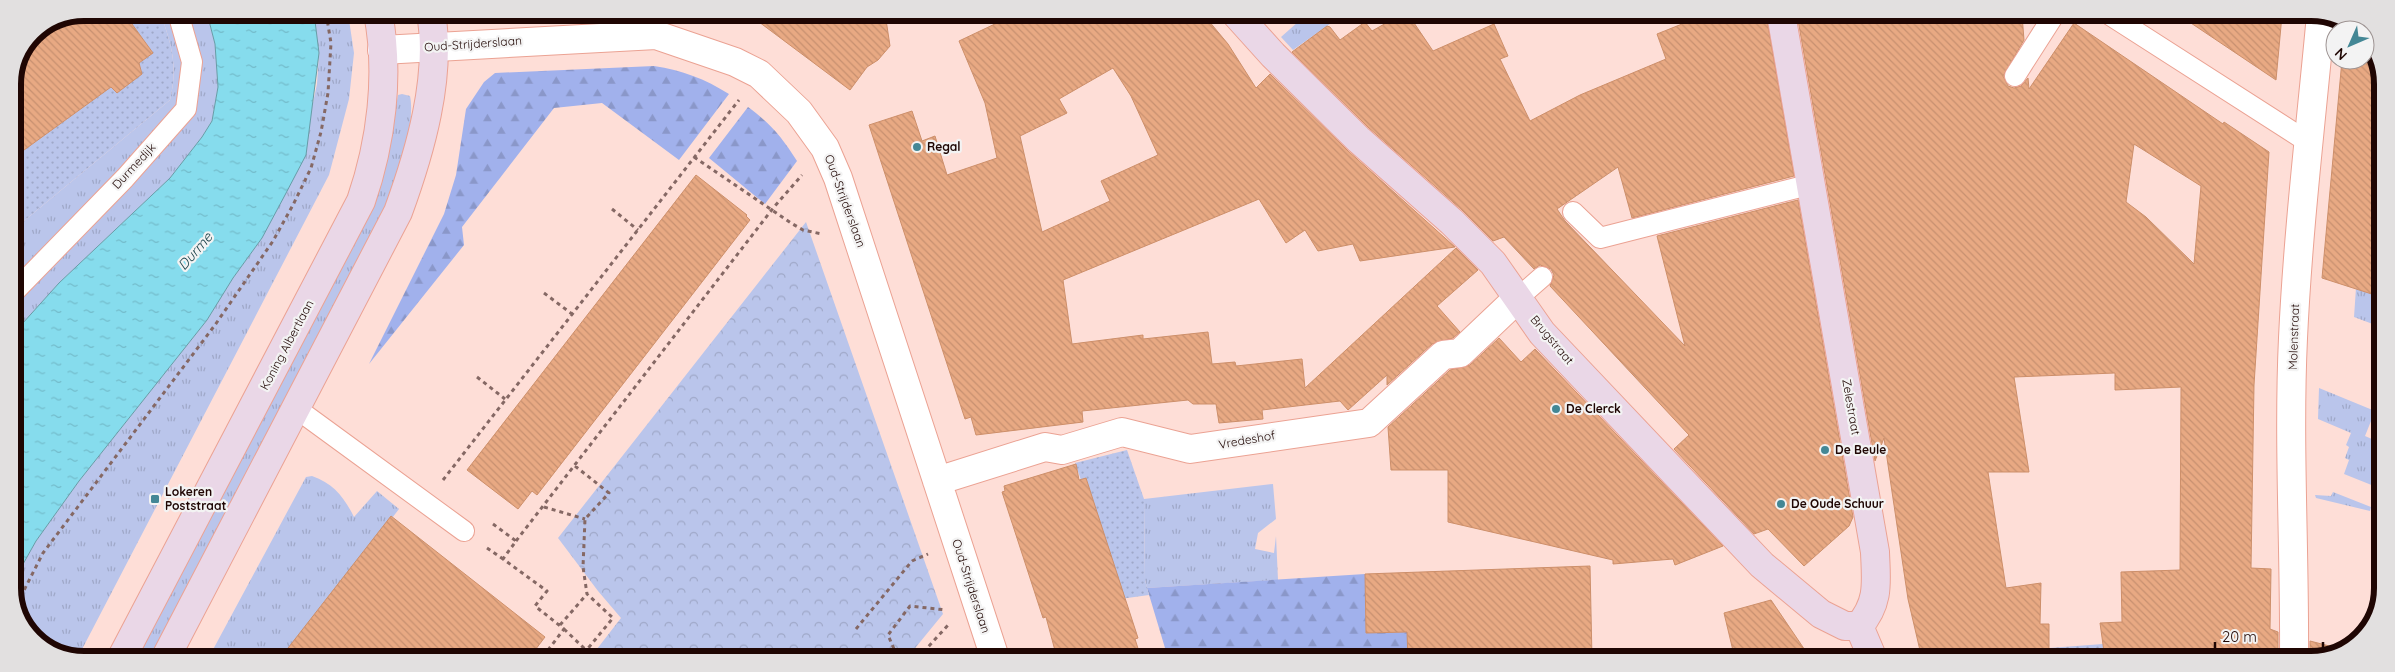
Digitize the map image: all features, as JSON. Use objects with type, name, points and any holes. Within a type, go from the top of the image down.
[{"type":"street","name":"Koning Albertlaan","points":[[125,651],[361,201],[377,147],[382,94],[382,50],[379,21]]},
{"type":"street","points":[[169,651],[398,212],[417,151],[431,88],[435,48],[432,21]]},
{"type":"street","name":"Brugstraat","points":[[1242,21],[1273,55],[1358,139],[1452,222],[1492,263],[1542,333],[1762,565],[1821,614],[1845,626],[1859,626]]},
{"type":"street","name":"Zelestraat","points":[[1782,21],[1875,552],[1876,591],[1874,603],[1859,626]]},
{"type":"street","name":"Molenstraat","points":[[2294,651],[2293,339],[2308,142],[2321,22]]},
{"type":"street","name":"Oud-Strijderslaan","points":[[382,50],[656,35],[735,62],[759,74],[799,112],[825,148],[838,178],[861,244],[957,546],[966,603],[991,651]]},
{"type":"street","name":"Vredeshof","points":[[937,481],[1045,447],[1062,450],[1122,432],[1190,449],[1369,423],[1444,355],[1460,353],[1518,298]]},
{"type":"street","points":[[1859,626],[1870,651]]},
{"type":"lane","name":"Durmedijk","points":[[21,285],[125,178],[186,109],[192,62],[180,21]]},
{"type":"lane","points":[[2015,76],[2050,21]]},
{"type":"lane","points":[[2119,21],[2308,142]]},
{"type":"lane","points":[[1574,212],[1588,235],[1600,238],[1812,184]]},
{"type":"lane","points":[[1518,298],[1542,277]]},
{"type":"lane","points":[[297,409],[464,531]]},
{"type":"path","points":[[21,595],[42,553],[215,325],[273,241],[293,205],[311,168],[321,132],[328,93],[332,43],[328,21]]},
{"type":"path","points":[[440,484],[759,74]]},
{"type":"path","points":[[694,157],[771,211],[803,230],[861,244]]},
{"type":"path","points":[[503,559],[783,197]]},
{"type":"path","points":[[612,209],[638,230]]},
{"type":"path","points":[[544,292],[572,314]]},
{"type":"path","points":[[478,377],[505,399]]},
{"type":"path","points":[[484,546],[547,591],[535,606],[560,625],[586,650],[613,618],[587,594],[582,567],[585,519],[608,493],[575,466]]},
{"type":"path","points":[[544,507],[585,519]]},
{"type":"path","points":[[486,518],[516,541]]},
{"type":"path","points":[[856,629],[912,561],[932,552],[957,546]]},
{"type":"path","points":[[560,625],[587,594]]},
{"type":"path","points":[[897,651],[888,635],[910,606],[966,603]]},
{"type":"path","points":[[924,651],[966,603]]},
{"type":"path","points":[[547,651],[564,629]]},
{"type":"green space","points":[[130,21],[163,21],[171,45],[174,66],[170,100],[21,223],[21,152],[111,87],[117,93],[141,74],[139,63],[153,53]]},
{"type":"green space","points":[[163,21],[209,21],[215,44],[218,87],[212,121],[170,178],[59,283],[21,325],[21,223],[170,100],[174,66],[168,35]]},
{"type":"green space","points":[[315,21],[349,21],[354,53],[349,99],[329,175],[81,651],[60,646],[46,638],[37,629],[26,612],[21,592],[21,568],[36,541],[79,481],[207,320],[233,278],[262,238],[311,112],[317,84],[319,53]]},
{"type":"green space","points":[[1299,21],[1334,21],[1293,50],[1281,37]]},
{"type":"green space","points":[[654,66],[693,76],[729,94],[679,160],[602,103],[554,108],[462,227],[464,245],[369,364],[444,214],[456,175],[466,109],[484,82],[495,73]]},
{"type":"green space","points":[[398,95],[410,96],[410,120],[405,150],[388,205],[156,651],[138,651],[386,160]]},
{"type":"green space","points":[[748,107],[776,131],[797,161],[765,204],[709,158]]},
{"type":"green space","points":[[806,222],[943,614],[913,651],[595,651],[621,618],[558,538]]},
{"type":"green space","points":[[2356,288],[2374,294],[2374,324],[2354,317]]},
{"type":"green space","points":[[2319,388],[2374,411],[2365,436],[2374,440],[2374,486],[2344,474],[2349,460],[2345,458],[2349,447],[2346,445],[2351,433],[2318,419]]},
{"type":"green space","points":[[1127,450],[1144,499],[1145,580],[1149,595],[1120,599],[1086,479],[1081,480],[1075,463]]},
{"type":"green space","points":[[312,476],[320,479],[332,487],[346,503],[354,517],[377,491],[399,509],[290,651],[212,651],[306,477]]},
{"type":"green space","points":[[1273,484],[1276,519],[1258,533],[1255,549],[1274,553],[1276,536],[1278,580],[1147,588],[1145,580],[1144,499]]},
{"type":"green space","points":[[2333,492],[2371,507],[2370,511],[2316,498],[2315,495],[2331,496]]},
{"type":"green space","points":[[1365,574],[1366,633],[1407,632],[1408,651],[1166,651],[1147,588]]},
{"type":"green space","points":[[2103,644],[2104,651],[2049,651],[2049,648]]},
{"type":"water","name":"Durme","points":[[209,21],[315,21],[319,53],[306,155],[262,238],[233,278],[207,320],[79,481],[36,541],[21,568],[21,325],[59,283],[170,178],[202,137],[212,121],[218,87],[215,44]]},
{"type":"building","points":[[130,21],[153,53],[139,63],[142,74],[117,93],[111,87],[21,152],[22,72],[32,49],[49,32],[72,22]]},
{"type":"building","points":[[758,21],[886,21],[890,46],[878,60],[867,67],[850,90]]},
{"type":"building","points":[[1001,21],[1209,21],[1228,44],[1256,88],[1270,74],[1347,150],[1455,247],[1360,261],[1353,244],[1318,251],[1305,230],[1286,243],[1259,199],[1063,280],[1072,344],[1143,335],[1143,339],[1208,332],[1212,364],[1235,362],[1236,366],[1302,359],[1305,388],[1456,248],[1478,270],[1437,306],[1460,332],[1453,338],[1432,344],[1387,385],[1387,375],[1348,410],[1340,401],[1262,410],[1263,419],[1219,423],[1216,404],[1193,404],[1188,400],[1082,411],[1083,422],[976,435],[971,417],[965,419],[869,125],[912,111],[922,141],[935,136],[947,175],[997,158],[985,103],[959,41]],"holes":[[[1113,68],[1131,96],[1158,155],[1101,181],[1110,201],[1042,232],[1020,136],[1067,113],[1059,99]]]},
{"type":"building","points":[[1390,21],[1413,21],[1433,51],[1494,24],[1508,56],[1500,59],[1530,121],[1580,95],[1666,59],[1657,34],[1682,24],[1681,21],[1767,21],[1794,176],[1632,218],[1618,167],[1557,209],[1565,221],[1685,346],[1657,236],[1798,200],[1853,517],[1849,526],[1804,566],[1768,529],[1754,534],[1674,449],[1689,435],[1550,286],[1554,275],[1551,269],[1540,265],[1534,269],[1504,237],[1493,241],[1462,210],[1369,128],[1292,52],[1327,26],[1330,27],[1340,40],[1365,22],[1372,31]]},
{"type":"building","points":[[1798,21],[2022,21],[2024,40],[2003,76],[2008,86],[2014,88],[2021,86],[2028,78],[2029,89],[2074,23],[2223,124],[2224,122],[2269,152],[2254,385],[2251,568],[2271,569],[2270,629],[2278,632],[2278,651],[2104,651],[2100,623],[2122,622],[2121,572],[2180,570],[2181,387],[2115,390],[2115,373],[2014,377],[2029,472],[1988,472],[2006,588],[2041,583],[2040,624],[2049,624],[2049,651],[1920,651],[1908,599],[1884,438],[1875,461]],"holes":[[[2134,144],[2201,186],[2194,264],[2146,217],[2126,202]]]},
{"type":"building","points":[[2188,21],[2281,21],[2276,80]]},
{"type":"building","points":[[2341,70],[2372,70],[2374,80],[2374,295],[2322,278]]},
{"type":"building","points":[[696,175],[747,215],[750,220],[537,495],[532,491],[518,509],[467,470]]},
{"type":"building","points":[[1499,338],[1521,362],[1535,349],[1723,546],[1675,565],[1673,559],[1613,564],[1613,560],[1448,522],[1448,470],[1391,470],[1388,427],[1450,370],[1470,365]]},
{"type":"building","points":[[1076,464],[1079,480],[1086,478],[1138,638],[1135,639],[1139,651],[1055,651],[1046,617],[1043,618],[1002,492],[1005,491],[1004,486]]},
{"type":"building","points":[[391,516],[545,637],[534,651],[286,651]]},
{"type":"building","points":[[1590,566],[1592,651],[1408,651],[1407,632],[1366,633],[1365,574]]},
{"type":"building","points":[[1771,600],[1806,651],[1733,651],[1724,613]]},
{"type":"building","points":[[2310,641],[2332,647],[2323,650],[2310,651]]},
{"type":"place","name":"Regal","points":[[917,147]]},
{"type":"place","name":"De Clerck","points":[[1556,409]]},
{"type":"place","name":"De Beule","points":[[1825,450]]},
{"type":"place","name":"Lokeren Poststraat","points":[[155,499]]},
{"type":"place","name":"De Oude Schuur","points":[[1781,504]]}]
